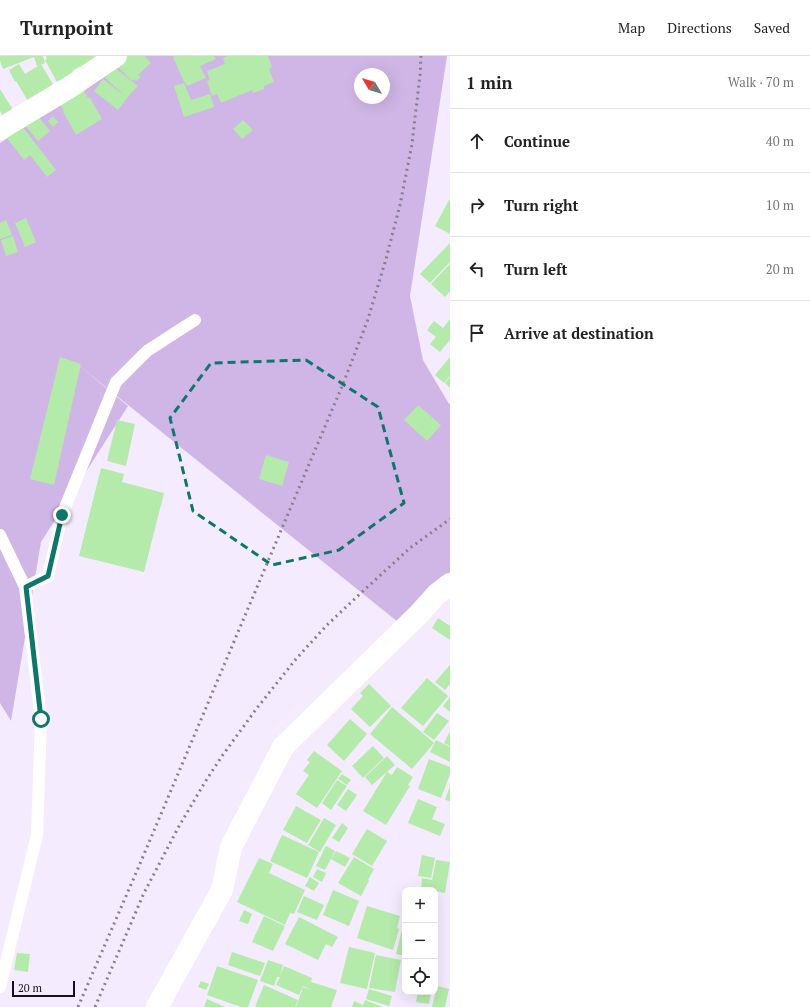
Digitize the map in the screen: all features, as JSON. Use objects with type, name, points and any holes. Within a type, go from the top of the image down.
[{"type":"street","points":[[0,129],[70,87],[116,56]]},
{"type":"street","points":[[157,1007],[222,890],[231,847],[283,747],[419,614],[436,594],[450,584]]},
{"type":"lane","points":[[26,587],[48,576],[62,515],[116,382],[147,351],[195,320]]},
{"type":"lane","points":[[0,535],[26,587],[41,719],[37,835],[0,987]]},
{"type":"highlighted area","points":[[306,360],[378,407],[404,503],[339,550],[272,565],[193,511],[170,418],[211,363]]},
{"type":"shaded area","points":[[132,56],[447,56],[410,296],[423,360],[450,404],[450,575],[398,622],[77,364],[128,406],[41,542],[11,721],[0,703],[0,143]]},
{"type":"building","points":[[0,56],[43,56],[45,63],[37,66],[34,57],[3,69]]},
{"type":"building","points":[[46,56],[98,56],[80,69],[79,67],[72,71],[74,73],[57,82],[45,60],[47,59]]},
{"type":"building","points":[[126,56],[145,56],[151,63],[138,75],[141,77],[136,81],[134,79],[132,81],[116,65]]},
{"type":"building","points":[[214,56],[216,59],[200,66],[206,78],[187,86],[173,57]]},
{"type":"building","points":[[227,56],[268,56],[272,67],[269,69],[274,82],[264,86],[264,89],[253,93],[252,90],[221,103],[217,94],[212,96],[207,81],[210,80],[207,71],[225,64],[223,58]]},
{"type":"building","points":[[19,64],[25,74],[41,64],[54,86],[28,101],[9,70]]},
{"type":"building","points":[[114,67],[138,86],[118,110],[94,91],[103,79],[125,96],[105,78]]},
{"type":"building","points":[[184,83],[191,100],[210,94],[214,107],[184,117],[174,86]]},
{"type":"building","points":[[82,88],[88,98],[90,98],[102,119],[76,135],[59,102]]},
{"type":"building","points":[[0,89],[13,110],[3,116],[0,111]]},
{"type":"building","points":[[36,114],[50,131],[38,141],[24,124]]},
{"type":"building","points":[[53,116],[58,122],[53,127],[48,121]]},
{"type":"building","points":[[243,120],[253,130],[242,139],[233,129]]},
{"type":"building","points":[[22,126],[56,170],[47,177],[30,155],[24,160],[7,138]]},
{"type":"building","points":[[450,200],[450,234],[435,226]]},
{"type":"building","points":[[26,218],[36,242],[25,247],[15,223]]},
{"type":"building","points":[[6,220],[12,235],[0,239],[0,223]]},
{"type":"building","points":[[13,236],[18,252],[6,256],[1,240]]},
{"type":"building","points":[[450,243],[450,262],[430,283],[420,274]]},
{"type":"building","points":[[450,264],[450,291],[445,297],[431,284]]},
{"type":"building","points":[[450,319],[450,340],[440,352],[430,344],[436,337],[427,330],[434,321],[443,328]]},
{"type":"building","points":[[60,357],[81,364],[54,485],[30,479]]},
{"type":"building","points":[[450,357],[450,376],[444,383],[435,375]]},
{"type":"building","points":[[450,377],[450,388],[445,383]]},
{"type":"building","points":[[418,405],[441,425],[427,441],[404,420]]},
{"type":"building","points":[[117,420],[135,424],[126,466],[107,461]]},
{"type":"building","points":[[266,455],[289,462],[282,486],[259,479]]},
{"type":"building","points":[[101,468],[124,474],[122,482],[164,493],[144,572],[79,556]]},
{"type":"building","points":[[438,618],[450,626],[450,640],[432,628]]},
{"type":"building","points":[[450,665],[450,684],[445,690],[435,682]]},
{"type":"building","points":[[427,678],[448,696],[423,726],[401,708]]},
{"type":"building","points":[[369,684],[391,706],[370,727],[351,709],[363,696],[360,693]]},
{"type":"building","points":[[450,697],[450,712],[443,706]]},
{"type":"building","points":[[392,707],[434,743],[412,769],[370,734]]},
{"type":"building","points":[[437,713],[449,721],[434,740],[423,732]]},
{"type":"building","points":[[350,719],[367,734],[344,761],[327,745]]},
{"type":"building","points":[[450,731],[450,746],[444,743]]},
{"type":"building","points":[[436,740],[450,747],[450,762],[430,752]]},
{"type":"building","points":[[373,746],[384,758],[363,778],[352,766]]},
{"type":"building","points":[[314,751],[342,771],[317,808],[296,794],[309,775],[303,771],[310,762],[307,760]]},
{"type":"building","points":[[387,756],[395,765],[372,785],[365,777]]},
{"type":"building","points":[[429,759],[450,767],[450,774],[441,798],[418,789]]},
{"type":"building","points":[[397,767],[413,777],[408,785],[410,786],[386,825],[363,811],[387,772],[392,775]]},
{"type":"building","points":[[342,774],[351,780],[347,785],[338,779]]},
{"type":"building","points":[[337,780],[347,786],[331,810],[322,803]]},
{"type":"building","points":[[450,786],[450,801],[445,800]]},
{"type":"building","points":[[348,789],[357,795],[346,811],[337,805]]},
{"type":"building","points":[[418,799],[437,807],[432,819],[445,824],[440,836],[408,823]]},
{"type":"building","points":[[296,806],[321,820],[307,843],[283,830]]},
{"type":"building","points":[[324,818],[336,825],[320,852],[308,845]]},
{"type":"building","points":[[342,823],[348,828],[339,842],[332,838]]},
{"type":"building","points":[[367,829],[387,841],[372,866],[352,854]]},
{"type":"building","points":[[282,835],[319,852],[307,878],[270,861]]},
{"type":"building","points":[[326,846],[335,851],[325,870],[316,866]]},
{"type":"building","points":[[336,851],[350,858],[345,867],[331,859]]},
{"type":"building","points":[[422,855],[435,858],[431,878],[418,876]]},
{"type":"building","points":[[354,857],[374,869],[361,896],[338,883]]},
{"type":"building","points":[[259,858],[273,864],[269,873],[305,890],[294,914],[290,913],[285,925],[237,902]]},
{"type":"building","points":[[436,860],[450,862],[445,893],[438,892],[438,887],[421,887],[422,878],[432,880]]},
{"type":"building","points":[[317,869],[326,873],[322,882],[313,877]]},
{"type":"building","points":[[310,877],[319,883],[314,891],[305,886]]},
{"type":"building","points":[[333,890],[359,901],[349,926],[323,915]]},
{"type":"building","points":[[304,896],[324,905],[317,920],[297,912]]},
{"type":"building","points":[[367,906],[400,916],[397,928],[399,929],[393,950],[357,938]]},
{"type":"building","points":[[244,910],[252,914],[248,924],[239,921]]},
{"type":"building","points":[[264,916],[285,926],[273,951],[252,942]]},
{"type":"building","points":[[299,917],[338,937],[332,947],[326,944],[318,960],[285,944]]},
{"type":"building","points":[[402,930],[402,955],[396,954]]},
{"type":"building","points":[[349,947],[375,953],[367,989],[340,983]]},
{"type":"building","points":[[232,952],[265,963],[260,976],[228,965]]},
{"type":"building","points":[[17,953],[30,954],[28,972],[14,970]]},
{"type":"building","points":[[376,955],[401,960],[395,992],[369,988]]},
{"type":"building","points":[[268,960],[283,965],[280,976],[284,966],[312,978],[311,982],[337,990],[331,1007],[296,1007],[303,987],[312,990],[303,986],[299,995],[276,985],[280,977],[277,977],[274,986],[260,981]]},
{"type":"building","points":[[217,966],[258,980],[248,1007],[241,1007],[207,995]]},
{"type":"building","points":[[201,981],[209,984],[206,990],[198,987]]},
{"type":"building","points":[[264,985],[298,1000],[295,1007],[255,1007]]},
{"type":"building","points":[[438,986],[449,989],[445,1007],[432,1007],[435,995],[438,995]]},
{"type":"building","points":[[369,989],[392,996],[389,1006],[366,999]]},
{"type":"building","points":[[417,995],[430,995],[429,1004],[416,1002]]},
{"type":"building","points":[[207,999],[225,1007],[204,1007]]},
{"type":"building","points":[[365,1000],[383,1007],[352,1007],[354,1001],[363,1005]]},
{"type":"railway","points":[[78,1007],[343,384],[367,322],[400,205],[412,144],[421,56]]},
{"type":"railway","points":[[95,1007],[144,893],[178,828],[222,756],[257,708],[296,659],[327,625],[410,548],[450,519]]},
{"type":"route","points":[[41,719],[26,587],[48,576],[62,515]]}]
